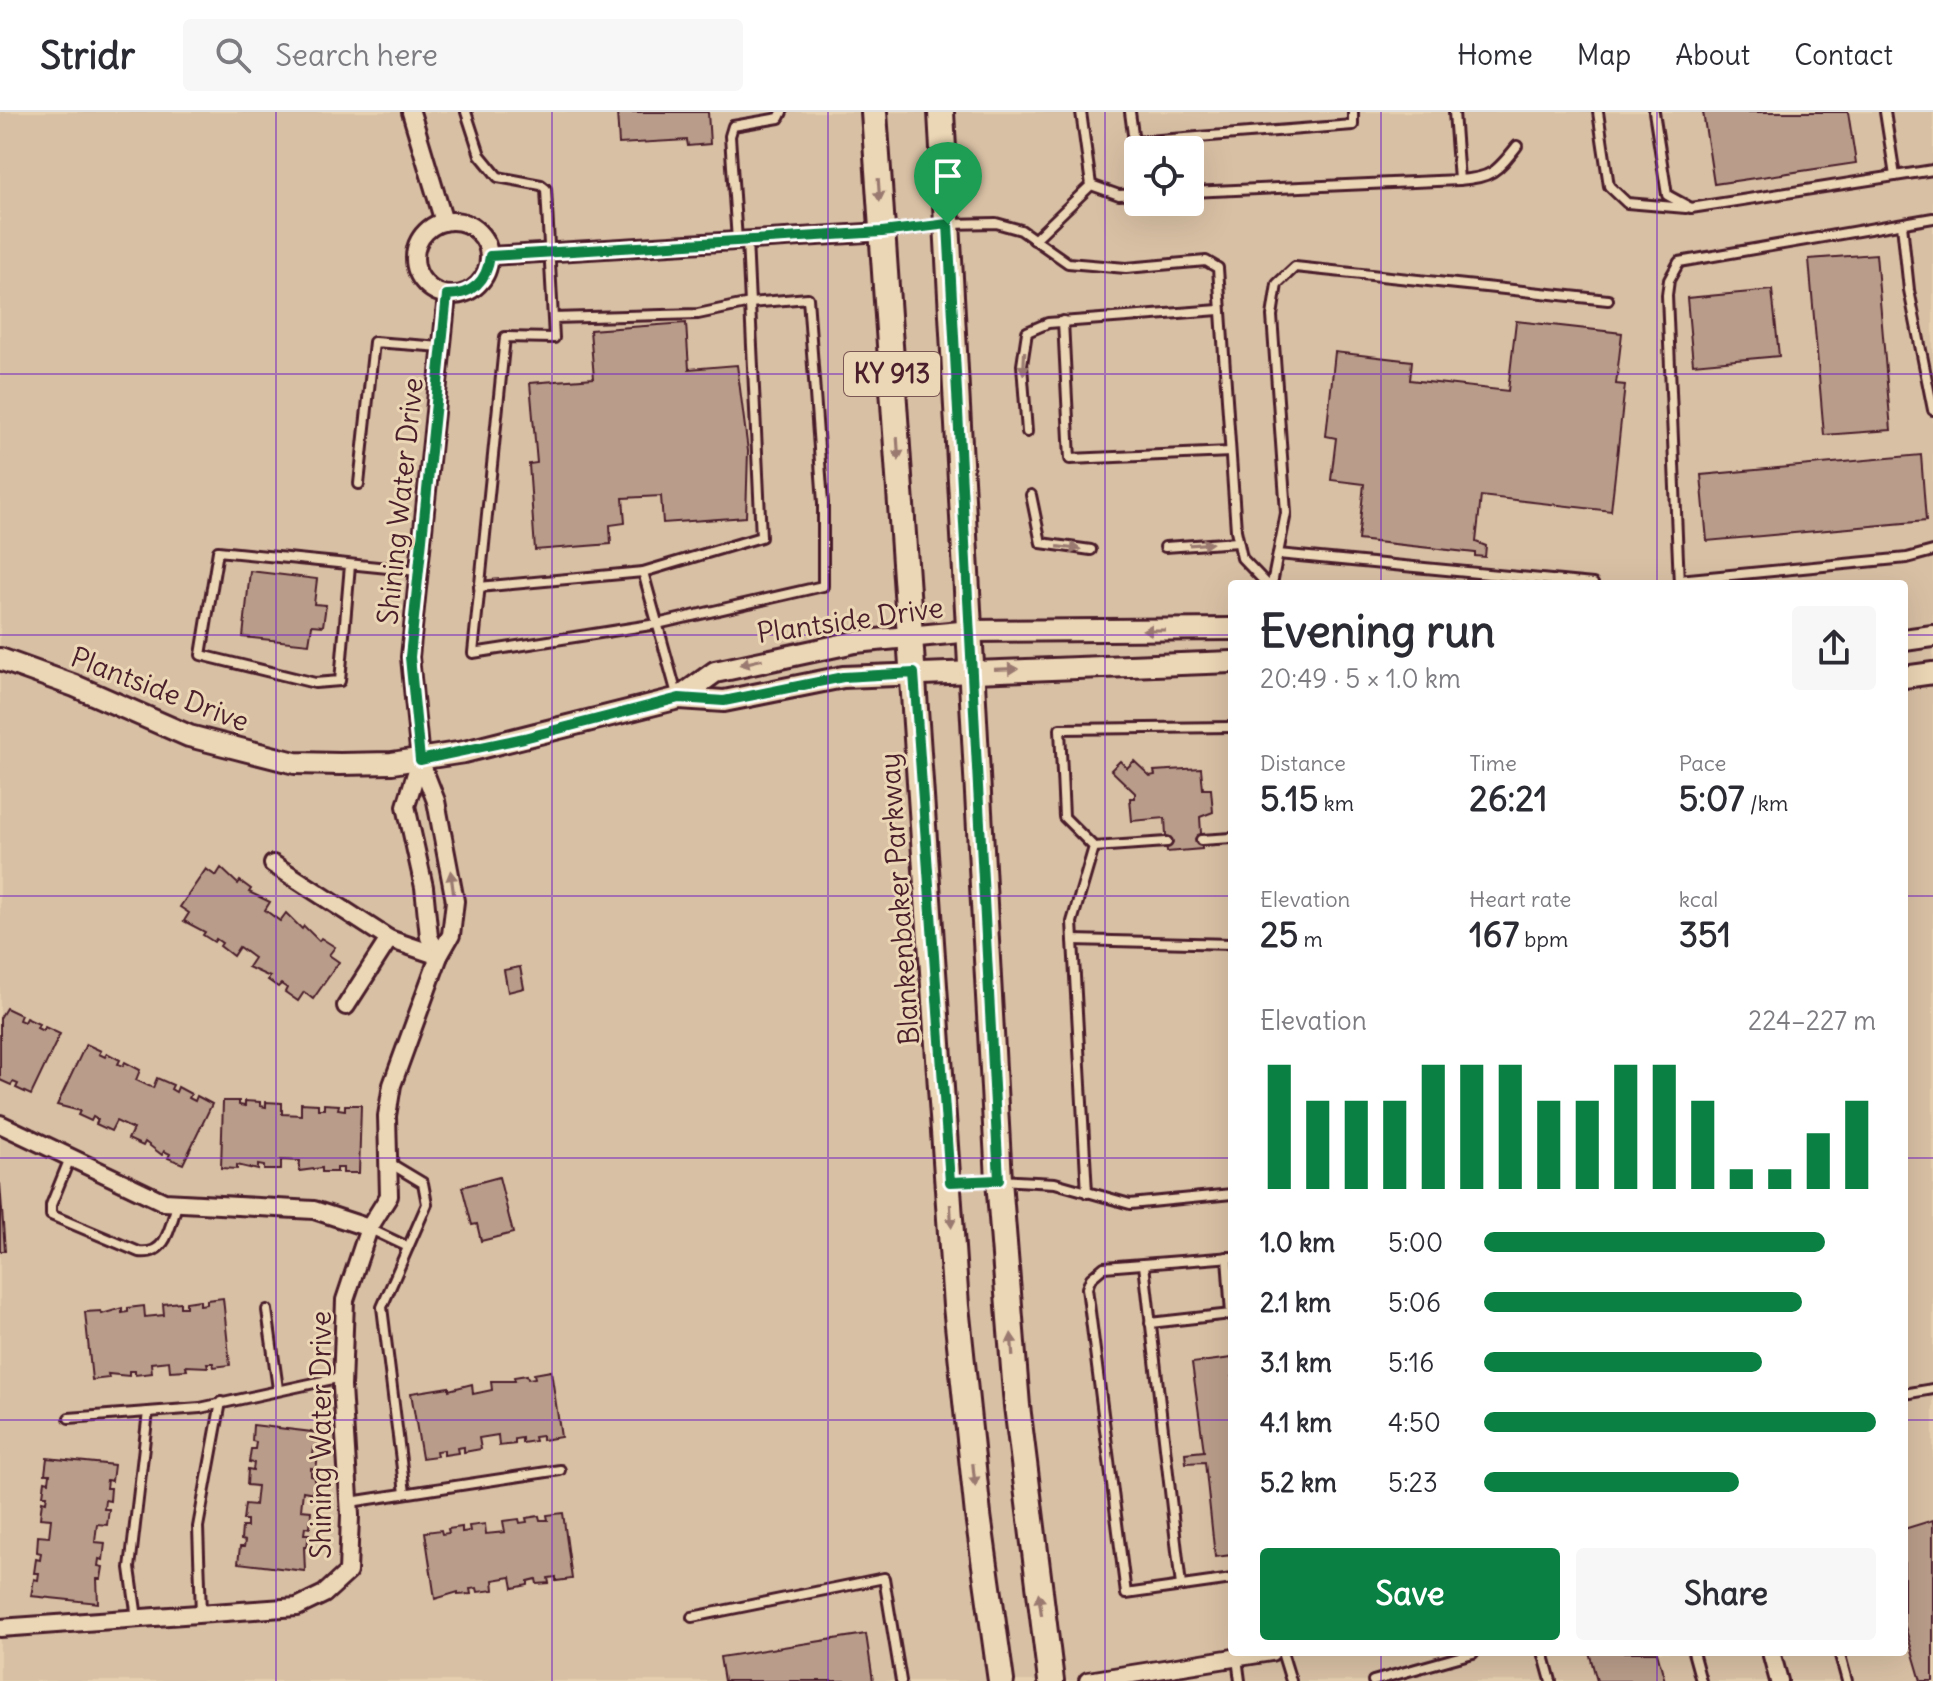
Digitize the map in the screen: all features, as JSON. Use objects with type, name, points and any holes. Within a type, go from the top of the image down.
[{"type":"main road","name":"Blankenbaker Parkway","points":[[874,112],[950,1182],[956,1306],[978,1515],[1001,1681]]},
{"type":"main road","name":"KY 913","points":[[941,112],[999,1180],[1017,1406],[1051,1681]]},
{"type":"street","points":[[411,112],[444,222]]},
{"type":"street","points":[[457,221],[479,233],[490,256],[486,274],[474,288],[447,295],[425,283],[415,260],[423,236],[444,222],[457,221]]},
{"type":"street","points":[[490,256],[882,232]]},
{"type":"street","name":"Shining Water Drive","points":[[0,1628],[297,1607],[324,1594],[348,1572],[349,1502],[342,1377],[345,1300],[369,1228],[389,1196],[387,1116],[392,1085],[439,956],[451,935],[455,901],[436,801],[420,760],[410,657],[447,295]]},
{"type":"street","name":"Plantside Drive","points":[[679,698],[715,672],[743,664],[827,647],[911,636],[971,631],[1228,629]]},
{"type":"street","points":[[1908,639],[1933,636]]},
{"type":"street","name":"Plantside Drive","points":[[0,659],[75,686],[157,724],[242,752],[295,763],[420,760],[494,745],[679,698],[724,701],[843,677],[1228,662]]},
{"type":"street","points":[[1908,676],[1933,673]]},
{"type":"street","name":"Shining Water Drive","points":[[420,760],[406,806],[424,887],[429,937],[439,956]]},
{"type":"street","points":[[273,864],[389,939],[439,956]]},
{"type":"street","points":[[346,1006],[389,939]]},
{"type":"street","points":[[2,1128],[164,1202],[314,1210],[369,1228]]},
{"type":"street","points":[[1088,1681],[1248,1656]]},
{"type":"street","points":[[1772,1656],[1779,1681]]},
{"type":"lane","points":[[466,112],[480,155],[498,177],[541,185],[546,189],[554,338],[505,337],[473,653],[657,624],[823,586],[823,503],[808,298],[750,303],[698,314],[553,318]]},
{"type":"lane","points":[[479,587],[643,572],[761,537],[750,303],[730,136],[733,126],[779,118],[782,112]]},
{"type":"lane","points":[[1081,112],[1091,185]]},
{"type":"lane","points":[[1130,112],[1134,142],[1353,125],[1353,112]]},
{"type":"lane","points":[[1454,112],[1459,180]]},
{"type":"lane","points":[[1598,112],[1609,186],[1627,203],[1691,208],[1933,170]]},
{"type":"lane","points":[[1654,112],[1667,195],[1691,208]]},
{"type":"lane","points":[[1885,112],[1895,176]]},
{"type":"lane","points":[[1204,191],[1483,179],[1498,170],[1517,146]]},
{"type":"lane","points":[[1034,240],[1091,185]]},
{"type":"lane","points":[[1091,185],[1124,195]]},
{"type":"lane","points":[[1679,580],[1667,295],[1673,270],[1679,262],[1933,218]]},
{"type":"lane","points":[[882,232],[948,224],[996,223],[1021,230],[1068,263],[1126,268],[1206,261],[1218,268],[1238,542],[1242,558],[1266,580]]},
{"type":"lane","points":[[1902,224],[1909,290],[1933,410]]},
{"type":"lane","points":[[1271,580],[1286,513],[1272,316],[1277,284],[1295,267],[1608,300]]},
{"type":"lane","points":[[1027,432],[1022,365],[1027,332],[1048,323],[1063,321],[1219,310]]},
{"type":"lane","points":[[1063,321],[1070,459],[1230,452]]},
{"type":"lane","points":[[359,484],[374,342],[442,347]]},
{"type":"lane","points":[[1031,495],[1041,543],[1091,550]]},
{"type":"lane","points":[[1165,547],[1238,542]]},
{"type":"lane","points":[[350,565],[340,681],[315,683],[201,655],[218,551],[419,571]]},
{"type":"lane","points":[[1698,580],[1907,558],[1933,551]]},
{"type":"lane","points":[[1278,554],[1551,580]]},
{"type":"lane","points":[[643,572],[679,698]]},
{"type":"lane","points":[[1167,842],[1094,847],[1064,817],[1060,729],[1228,727]]},
{"type":"lane","points":[[1201,840],[1228,838]]},
{"type":"lane","points":[[1087,1193],[1072,922],[1094,847]]},
{"type":"lane","points":[[1073,940],[1228,944]]},
{"type":"lane","points":[[70,1157],[51,1205],[51,1215],[56,1218],[146,1253],[162,1247],[178,1202]]},
{"type":"lane","points":[[388,1162],[423,1183],[427,1204],[382,1307],[405,1493]]},
{"type":"lane","points":[[950,1182],[999,1180],[1055,1183],[1130,1204],[1228,1194]]},
{"type":"lane","points":[[369,1228],[408,1247]]},
{"type":"lane","points":[[1228,1257],[1104,1267],[1091,1278],[1087,1288],[1126,1594],[1228,1580]]},
{"type":"lane","points":[[1144,1265],[1181,1586]]},
{"type":"lane","points":[[267,1310],[278,1389]]},
{"type":"lane","points":[[1150,1323],[1228,1314]]},
{"type":"lane","points":[[69,1418],[200,1408],[342,1377]]},
{"type":"lane","points":[[1908,1393],[1933,1389]]},
{"type":"lane","points":[[201,1613],[198,1527],[221,1402]]},
{"type":"lane","points":[[137,1618],[130,1568],[148,1412]]},
{"type":"lane","points":[[349,1502],[560,1470]]},
{"type":"lane","points":[[692,1617],[884,1578],[901,1681]]},
{"type":"lane","points":[[1283,1656],[1291,1681]]},
{"type":"lane","points":[[1373,1681],[1462,1656]]},
{"type":"lane","points":[[1544,1656],[1551,1681]]},
{"type":"lane","points":[[1694,1656],[1701,1681]]},
{"type":"lane","points":[[1840,1656],[1847,1681]]},
{"type":"lane","points":[[1237,1658],[1240,1681]]},
{"type":"shaded area","points":[[0,112],[1933,112],[1933,1681],[0,1681]]},
{"type":"building","points":[[617,112],[708,112],[710,144],[688,146],[687,140],[619,144]]},
{"type":"building","points":[[1703,112],[1848,112],[1856,163],[1714,184]]},
{"type":"building","points":[[1876,254],[1891,430],[1824,435],[1809,259]]},
{"type":"building","points":[[1772,290],[1779,356],[1693,364],[1687,298]]},
{"type":"building","points":[[1516,321],[1622,333],[1616,384],[1625,385],[1611,511],[1481,496],[1476,542],[1486,546],[1485,557],[1475,556],[1475,553],[1358,540],[1364,484],[1331,480],[1336,438],[1326,436],[1335,352],[1412,361],[1410,380],[1508,391]]},
{"type":"building","points":[[686,323],[689,369],[737,365],[748,451],[746,517],[663,523],[661,496],[623,498],[625,523],[610,525],[611,544],[535,550],[529,464],[537,463],[530,383],[594,378],[590,330]]},
{"type":"building","points":[[1921,455],[1926,521],[1707,541],[1701,475]]},
{"type":"building","points":[[250,571],[317,579],[314,604],[326,605],[323,626],[312,625],[309,644],[243,637]]},
{"type":"building","points":[[1120,761],[1127,768],[1134,761],[1150,776],[1155,775],[1154,771],[1201,768],[1203,789],[1211,789],[1213,812],[1200,817],[1202,849],[1167,852],[1165,818],[1132,821],[1130,798],[1135,798],[1135,793],[1111,770]]},
{"type":"building","points":[[221,868],[238,884],[240,881],[251,889],[249,892],[270,902],[265,910],[280,921],[286,913],[319,941],[321,938],[335,947],[329,955],[339,962],[313,999],[304,992],[298,1001],[285,992],[287,988],[281,984],[278,987],[268,980],[270,977],[248,967],[254,958],[239,947],[233,956],[220,946],[222,943],[216,939],[214,942],[203,935],[205,932],[184,921],[189,913],[180,907],[206,869],[216,876]]},
{"type":"building","points":[[520,967],[524,988],[508,992],[504,970]]},
{"type":"building","points":[[6,1008],[21,1015],[19,1020],[24,1022],[26,1018],[39,1024],[37,1028],[43,1031],[45,1027],[60,1034],[31,1095],[16,1088],[18,1084],[13,1082],[11,1085],[0,1080],[0,1018]]},
{"type":"building","points":[[86,1044],[101,1051],[99,1054],[105,1057],[107,1053],[120,1060],[118,1064],[123,1066],[125,1062],[140,1070],[136,1080],[153,1088],[157,1078],[173,1085],[171,1089],[176,1092],[178,1087],[191,1094],[189,1098],[195,1101],[197,1096],[212,1104],[183,1164],[168,1158],[170,1154],[164,1151],[162,1155],[145,1142],[143,1146],[128,1139],[133,1129],[116,1121],[111,1131],[96,1124],[98,1120],[93,1117],[91,1121],[78,1115],[80,1111],[57,1105]]},
{"type":"building","points":[[223,1101],[239,1101],[239,1105],[245,1106],[245,1101],[260,1102],[260,1106],[266,1107],[266,1102],[282,1103],[282,1114],[301,1115],[301,1103],[318,1104],[318,1109],[324,1109],[324,1104],[339,1105],[338,1109],[345,1110],[345,1105],[361,1105],[359,1173],[343,1173],[343,1168],[337,1168],[337,1172],[322,1172],[322,1168],[299,1171],[300,1161],[281,1160],[281,1170],[264,1170],[264,1166],[258,1165],[258,1170],[237,1165],[237,1169],[221,1168]]},
{"type":"building","points":[[499,1177],[513,1233],[481,1241],[477,1224],[472,1225],[462,1187]]},
{"type":"building","points":[[0,1183],[5,1251],[0,1251]]},
{"type":"building","points":[[223,1298],[230,1365],[214,1367],[213,1363],[207,1363],[208,1367],[186,1366],[187,1370],[170,1371],[169,1361],[151,1363],[152,1373],[135,1375],[135,1371],[129,1371],[129,1376],[108,1374],[109,1378],[92,1380],[85,1312],[101,1311],[102,1314],[122,1308],[122,1313],[128,1312],[128,1308],[144,1306],[145,1317],[164,1315],[163,1304],[180,1302],[180,1307],[186,1307],[186,1302],[200,1300],[200,1305],[207,1304],[207,1300]]},
{"type":"building","points":[[1228,1358],[1228,1555],[1215,1557],[1205,1462],[1186,1463],[1185,1453],[1204,1451],[1192,1363]]},
{"type":"building","points":[[551,1371],[561,1437],[542,1440],[542,1436],[534,1437],[535,1441],[522,1443],[522,1438],[515,1439],[515,1444],[499,1446],[498,1435],[479,1438],[481,1449],[464,1452],[464,1447],[457,1448],[458,1453],[444,1455],[444,1450],[436,1451],[437,1456],[422,1458],[411,1393],[449,1387],[449,1390],[472,1384],[473,1394],[492,1390],[491,1381],[515,1381],[514,1377],[527,1375],[528,1379],[535,1378],[534,1374]]},
{"type":"building","points":[[253,1425],[320,1433],[319,1449],[314,1448],[313,1455],[318,1456],[316,1469],[311,1468],[311,1476],[315,1477],[314,1493],[303,1491],[301,1510],[311,1511],[310,1528],[305,1527],[304,1534],[309,1534],[307,1547],[304,1547],[305,1571],[238,1563],[240,1547],[244,1547],[245,1541],[241,1540],[242,1527],[247,1527],[247,1520],[243,1520],[245,1504],[255,1505],[257,1486],[247,1485],[248,1469],[253,1470],[254,1463],[249,1462],[251,1449],[255,1449],[256,1442],[252,1441]]},
{"type":"building","points":[[47,1458],[114,1465],[112,1481],[107,1480],[106,1488],[111,1488],[110,1501],[105,1500],[104,1509],[109,1509],[107,1525],[97,1524],[95,1542],[105,1543],[103,1560],[99,1559],[98,1566],[103,1567],[101,1579],[97,1579],[98,1603],[31,1596],[34,1579],[38,1580],[39,1573],[34,1573],[36,1559],[40,1560],[41,1553],[37,1552],[38,1536],[49,1537],[51,1519],[40,1518],[42,1501],[46,1502],[47,1495],[43,1495],[45,1481],[49,1482],[50,1474],[45,1474]]},
{"type":"building","points":[[563,1513],[572,1579],[556,1581],[556,1577],[548,1578],[549,1583],[537,1584],[536,1579],[528,1581],[528,1585],[513,1588],[511,1577],[493,1580],[494,1590],[478,1592],[477,1588],[470,1589],[471,1594],[458,1595],[458,1592],[435,1599],[425,1532],[441,1530],[442,1534],[449,1533],[448,1529],[462,1527],[462,1532],[470,1531],[469,1526],[485,1524],[486,1534],[505,1532],[503,1521],[519,1519],[520,1523],[527,1522],[526,1518],[539,1516],[540,1520],[548,1520],[547,1515]]},
{"type":"building","points":[[1933,1520],[1933,1681],[1921,1681],[1908,1637],[1908,1528]]},
{"type":"building","points":[[866,1634],[873,1681],[724,1681],[720,1657]]},
{"type":"building","points":[[1590,1656],[1658,1656],[1665,1681],[1597,1681]]},
{"type":"route","points":[[948,224],[999,1180],[950,1182],[914,673],[843,677],[724,701],[679,698],[524,738],[420,760],[410,657],[447,295],[465,293],[481,282],[490,256],[882,232],[948,224]]}]
